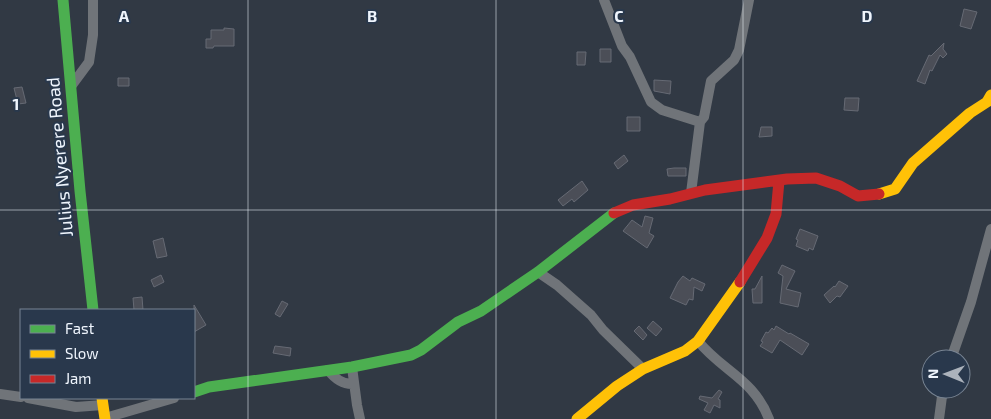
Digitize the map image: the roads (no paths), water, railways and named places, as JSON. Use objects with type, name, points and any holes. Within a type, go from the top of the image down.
[{"type":"main road","name":"Julius Nyerere Road","points":[[63,0],[93,309]]},
{"type":"main road","points":[[195,392],[209,388],[352,367],[411,355],[421,350],[458,322],[481,311],[538,272],[612,214],[633,205],[731,186],[779,180],[816,178],[840,186],[858,196],[884,193],[895,189],[913,163],[970,113],[987,102],[991,95]]},
{"type":"main road","points":[[577,419],[617,386],[643,369],[685,351],[698,340],[741,281],[767,238],[776,214],[779,180]]},
{"type":"main road","points":[[102,402],[105,418]]},
{"type":"street","points":[[71,86],[89,62],[93,35],[93,0]]},
{"type":"street","points":[[604,0],[622,46],[630,57],[651,102],[662,110],[700,122]]},
{"type":"street","points":[[691,193],[700,122],[704,117],[711,82],[734,60],[749,0]]},
{"type":"street","points":[[954,349],[971,302],[991,229]]},
{"type":"street","points":[[538,272],[557,285],[591,315],[603,330],[643,369]]},
{"type":"street","points":[[698,340],[711,355],[742,379],[755,393],[762,402],[770,419]]},
{"type":"street","points":[[352,367],[360,419]]},
{"type":"street","points":[[328,370],[338,380],[354,384]]},
{"type":"street","points":[[0,394],[20,397]]},
{"type":"street","points":[[33,399],[76,407],[102,402]]},
{"type":"street","points":[[105,418],[171,399]]},
{"type":"street","points":[[939,419],[942,399]]}]
